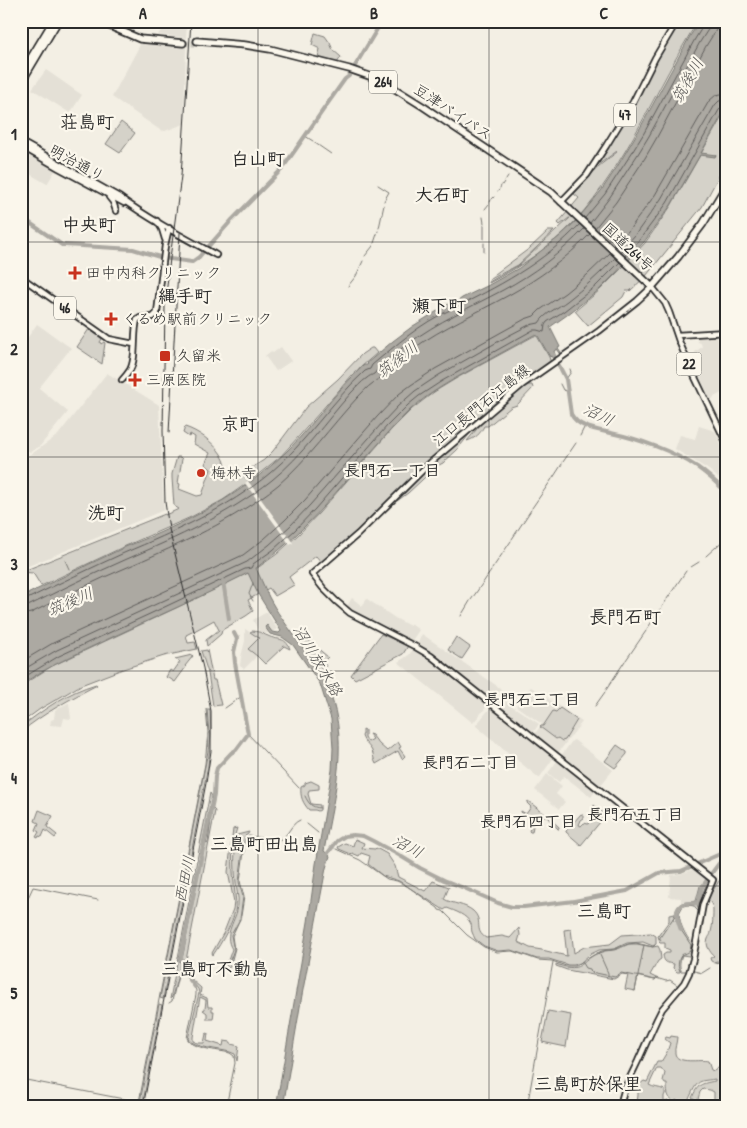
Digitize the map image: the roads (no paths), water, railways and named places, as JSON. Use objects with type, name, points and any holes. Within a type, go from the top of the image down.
[{"type":"highway","points":[[21,74],[53,21]]},
{"type":"highway","points":[[21,83],[58,21]]},
{"type":"highway","points":[[98,21],[141,38],[183,42]]},
{"type":"highway","points":[[106,21],[141,38]]},
{"type":"highway","name":"豆津バイパス","points":[[197,43],[245,45],[270,49],[349,69],[372,77],[409,97],[544,187],[564,204]]},
{"type":"highway","name":"国道264号","points":[[564,204],[652,287],[678,257],[726,186]]},
{"type":"main road","name":"47","points":[[564,204],[587,175],[606,146],[633,102],[655,58],[677,21]]},
{"type":"main road","name":"明治通り","points":[[21,144],[120,200]]},
{"type":"main road","name":"明治通り","points":[[21,144],[120,200]]},
{"type":"main road","points":[[107,194],[113,202],[116,211]]},
{"type":"main road","points":[[120,200],[216,255]]},
{"type":"main road","points":[[156,221],[162,229],[166,240]]},
{"type":"main road","points":[[122,380],[132,367],[134,359],[137,320],[153,317],[157,313],[163,256],[169,228]]},
{"type":"main road","name":"46","points":[[21,277],[108,338],[134,344]]},
{"type":"main road","name":"22","points":[[652,287],[670,312],[689,365],[726,442]]},
{"type":"main road","name":"江口長門石江島線","points":[[623,1107],[622,1098],[625,1088],[657,1019],[662,1009],[684,983],[689,973],[703,904],[713,880],[430,656],[350,613],[329,595],[312,574],[358,534],[430,463],[522,385],[599,331],[652,287]]},
{"type":"main road","points":[[677,335],[726,332]]},
{"type":"water","name":"筑後川","points":[[700,21],[726,21],[726,108],[701,153],[716,155],[715,157],[700,155],[671,205],[644,242],[599,290],[550,327],[561,352],[557,349],[554,351],[556,358],[553,359],[538,336],[534,335],[457,377],[425,398],[400,420],[303,528],[288,543],[256,568],[275,608],[325,682],[338,724],[339,745],[336,787],[324,851],[330,856],[326,868],[302,995],[283,1107],[276,1107],[332,770],[331,719],[320,684],[293,645],[282,637],[270,634],[265,627],[267,625],[272,632],[279,633],[281,631],[258,594],[248,573],[63,661],[21,685],[21,597],[70,572],[169,529],[232,495],[288,450],[354,375],[393,341],[449,304],[519,268],[559,237],[575,222],[601,191],[617,167]]},
{"type":"waterway","points":[[355,66],[382,21]]},
{"type":"waterway","points":[[613,26],[616,21]]},
{"type":"waterway","points":[[207,248],[282,169],[349,76]]},
{"type":"waterway","points":[[305,136],[313,141]]},
{"type":"waterway","points":[[315,143],[331,154]]},
{"type":"waterway","points":[[378,185],[389,192],[384,201]]},
{"type":"waterway","points":[[485,209],[489,204]]},
{"type":"waterway","points":[[379,228],[384,205]]},
{"type":"waterway","points":[[21,217],[62,245],[133,249],[163,258],[192,262],[204,251]]},
{"type":"waterway","points":[[483,217],[484,223]]},
{"type":"waterway","points":[[484,225],[484,239]]},
{"type":"waterway","points":[[365,256],[373,246],[378,231]]},
{"type":"waterway","points":[[484,243],[484,252]]},
{"type":"waterway","points":[[348,286],[356,276],[363,261]]},
{"type":"waterway","name":"沼川","points":[[553,354],[566,379],[571,414],[574,419],[594,429],[644,442],[688,461],[726,492]]},
{"type":"waterway","points":[[566,379],[571,372],[570,369]]},
{"type":"waterway","points":[[560,384],[563,390],[567,391]]},
{"type":"waterway","points":[[580,436],[585,426]]},
{"type":"waterway","points":[[563,462],[576,443]]},
{"type":"waterway","points":[[553,478],[562,464]]},
{"type":"waterway","points":[[532,508],[552,479]]},
{"type":"waterway","points":[[512,539],[531,510]]},
{"type":"waterway","points":[[706,556],[726,538]]},
{"type":"waterway","points":[[492,569],[511,541]]},
{"type":"waterway","points":[[65,560],[69,569]]},
{"type":"waterway","points":[[691,567],[699,562]]},
{"type":"waterway","points":[[471,600],[491,571]]},
{"type":"waterway","points":[[667,599],[686,571]]},
{"type":"waterway","name":"西田川","points":[[223,581],[229,619]]},
{"type":"waterway","points":[[253,583],[249,594],[253,601]]},
{"type":"waterway","points":[[461,616],[470,601]]},
{"type":"waterway","points":[[647,629],[666,601]]},
{"type":"waterway","points":[[626,660],[646,631]]},
{"type":"waterway","name":"西田川","points":[[195,987],[185,972],[181,956],[214,795],[215,776],[217,768],[236,750],[248,734],[235,663],[234,652],[237,639],[234,633]]},
{"type":"waterway","name":"西田川","points":[[237,639],[239,639],[239,636]]},
{"type":"waterway","points":[[606,690],[625,661]]},
{"type":"waterway","points":[[595,706],[605,692]]},
{"type":"waterway","points":[[225,708],[242,696]]},
{"type":"waterway","points":[[21,1079],[139,1102],[205,764],[208,732],[206,709]]},
{"type":"waterway","points":[[248,734],[299,788]]},
{"type":"waterway","points":[[305,796],[311,805],[320,808]]},
{"type":"waterway","points":[[241,916],[244,897],[240,881],[246,837],[279,840],[300,820]]},
{"type":"waterway","points":[[307,824],[318,833]]},
{"type":"waterway","name":"沼川","points":[[325,857],[337,841],[345,836],[363,836],[444,880],[498,903],[512,907],[524,907],[574,901],[627,891],[659,873],[681,871],[720,854],[726,849]]},
{"type":"waterway","points":[[336,849],[360,860],[387,879],[407,886],[443,911],[467,935],[484,947],[497,952],[512,951],[538,960],[575,966],[597,953],[628,944],[636,943],[653,947],[655,945]]},
{"type":"waterway","points":[[711,874],[720,862],[723,851]]},
{"type":"waterway","points":[[681,930],[677,916],[678,909],[686,903],[698,903],[702,887],[707,880]]},
{"type":"waterway","points":[[26,902],[33,887],[98,900]]},
{"type":"waterway","points":[[659,939],[676,914]]},
{"type":"waterway","points":[[230,960],[234,950],[232,936],[240,919]]},
{"type":"waterway","points":[[681,930],[691,945],[690,951],[682,955],[679,960],[678,966],[680,971],[686,971]]},
{"type":"waterway","points":[[635,991],[644,945]]},
{"type":"waterway","points":[[598,953],[608,976]]},
{"type":"waterway","points":[[527,1107],[553,962]]},
{"type":"waterway","points":[[583,963],[591,972],[615,977],[621,973],[655,980],[656,978],[666,981],[670,980],[677,985]]},
{"type":"waterway","points":[[714,963],[726,963]]},
{"type":"waterway","points":[[169,1003],[172,1001],[182,965]]},
{"type":"waterway","points":[[694,971],[702,973],[710,968]]},
{"type":"waterway","name":"西田川","points":[[195,987],[196,995],[187,1038],[194,1045],[230,1053],[234,1056],[235,1063],[226,1107]]},
{"type":"tunnel","points":[[183,43],[196,44]]},
{"type":"railway","points":[[143,1107],[211,751],[211,711],[203,668],[169,529],[165,502],[163,431],[165,305],[181,176],[191,21]]},
{"type":"railway","points":[[169,433],[180,233]]},
{"type":"place","name":"田中内科クリニック","points":[[75,273]]},
{"type":"place","name":"くるめ駅前クリニック","points":[[111,319]]},
{"type":"place","name":"久留米","points":[[165,356]]},
{"type":"place","name":"三原医院","points":[[135,380]]},
{"type":"place","name":"梅林寺","points":[[201,473]]},
{"type":"district","name":"荘島町","points":[[87,122]]},
{"type":"district","name":"白山町","points":[[258,159]]},
{"type":"district","name":"大石町","points":[[442,195]]},
{"type":"district","name":"中央町","points":[[89,225]]},
{"type":"district","name":"縄手町","points":[[185,296]]},
{"type":"district","name":"瀬下町","points":[[439,306]]},
{"type":"district","name":"京町","points":[[239,424]]},
{"type":"district","name":"長門石一丁目","points":[[392,470]]},
{"type":"district","name":"洗町","points":[[106,513]]},
{"type":"district","name":"長門石町","points":[[625,617]]},
{"type":"district","name":"長門石三丁目","points":[[532,699]]},
{"type":"district","name":"長門石二丁目","points":[[470,762]]},
{"type":"district","name":"長門石五丁目","points":[[635,814]]},
{"type":"district","name":"長門石四丁目","points":[[528,821]]},
{"type":"district","name":"三島町田出島","points":[[264,844]]},
{"type":"district","name":"三島町","points":[[604,911]]},
{"type":"district","name":"三島町不動島","points":[[215,969]]},
{"type":"district","name":"三島町於保里","points":[[588,1084]]},
{"type":"water label","name":"沼川放水路","points":[[318,660]]}]
